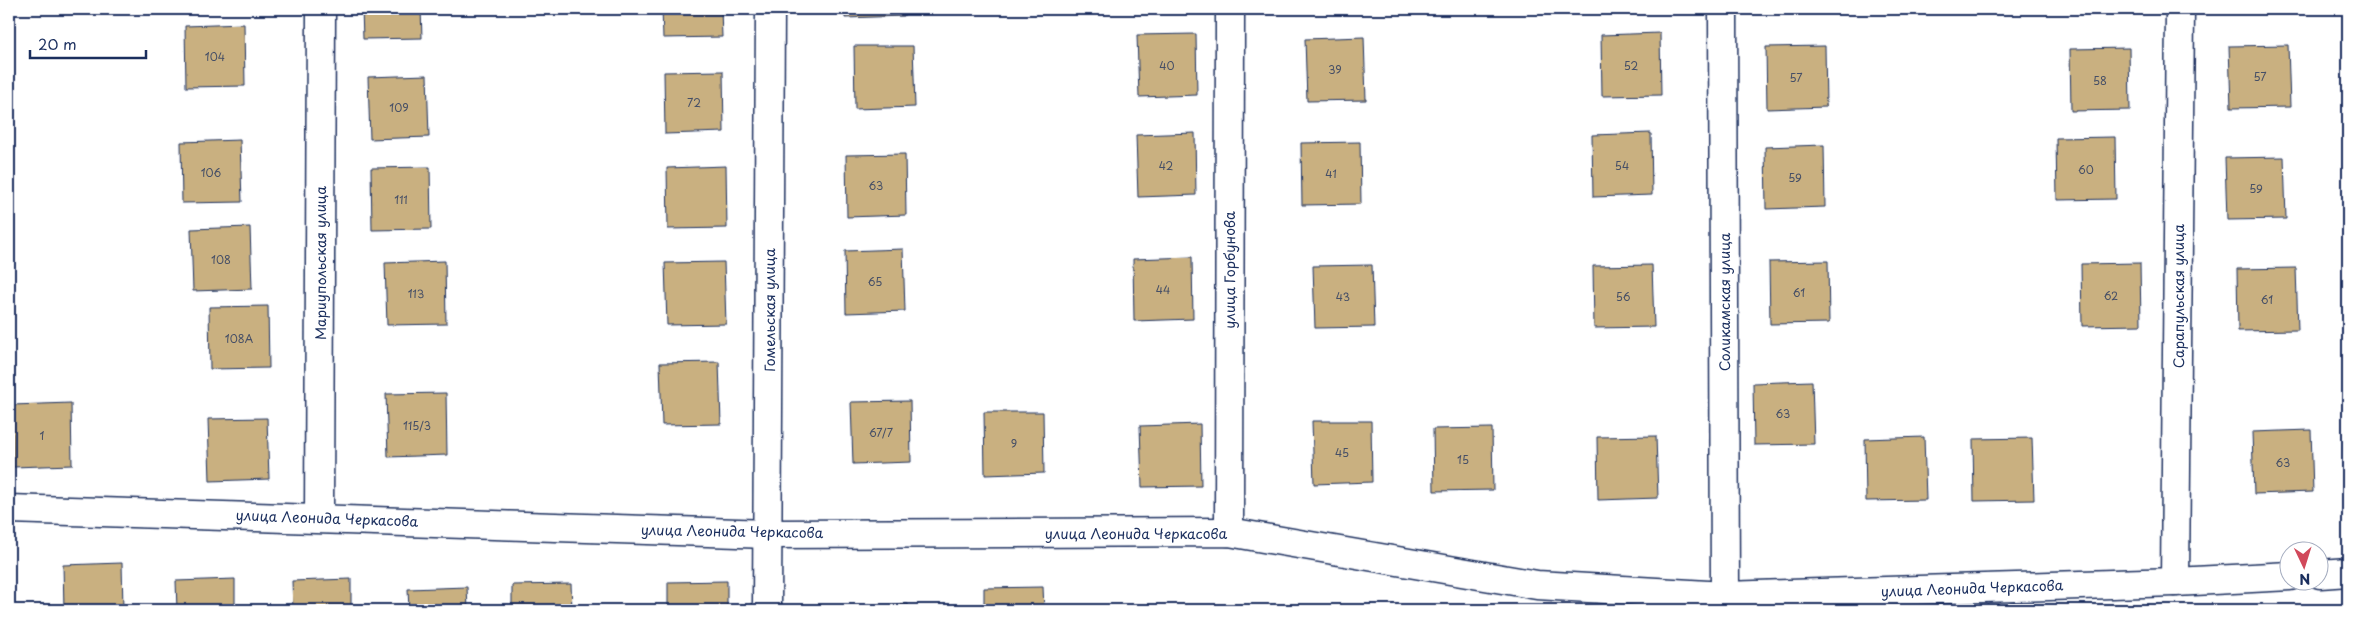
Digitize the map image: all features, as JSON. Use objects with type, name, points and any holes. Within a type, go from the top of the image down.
[{"type":"street","name":"Мариупольская улица","points":[[319,518],[321,9]]},
{"type":"street","name":"Гомельская улица","points":[[768,610],[770,9]]},
{"type":"street","name":"улица Горбунова","points":[[1229,532],[1230,9]]},
{"type":"street","name":"Соликамская улица","points":[[1723,9],[1725,596]]},
{"type":"street","name":"Сарапульская улица","points":[[2176,582],[2180,9]]},
{"type":"street","name":"улица Леонида Черкасова","points":[[9,509],[769,534],[1229,532],[1537,585],[1725,596],[2176,582],[2280,577]]},
{"type":"street","points":[[2330,573],[2348,572]]},
{"type":"building","points":[[362,9],[421,9],[422,38],[363,39]]},
{"type":"building","points":[[662,9],[721,9],[722,37],[663,38]]},
{"type":"building","points":[[845,9],[904,9],[904,16],[845,18]]},
{"type":"building","points":[[2252,9],[2311,9],[2311,10],[2252,11]]},
{"type":"building","points":[[244,24],[245,86],[186,87],[185,26]]},
{"type":"building","points":[[1660,33],[1661,95],[1602,96],[1601,35]]},
{"type":"building","points":[[1196,34],[1197,95],[1139,97],[1137,35]]},
{"type":"building","points":[[1364,37],[1366,100],[1307,101],[1305,39]]},
{"type":"building","points":[[2288,45],[2290,107],[2231,108],[2229,46]]},
{"type":"building","points":[[854,46],[913,46],[915,107],[855,109]]},
{"type":"building","points":[[1825,46],[1826,107],[1767,109],[1766,47]]},
{"type":"building","points":[[2129,48],[2130,110],[2071,111],[2070,49]]},
{"type":"building","points":[[723,71],[724,132],[665,134],[664,72]]},
{"type":"building","points":[[427,75],[429,137],[370,139],[368,77]]},
{"type":"building","points":[[1195,133],[1196,195],[1138,197],[1136,135]]},
{"type":"building","points":[[1651,133],[1652,195],[1593,197],[1592,135]]},
{"type":"building","points":[[2115,137],[2116,199],[2057,200],[2056,138]]},
{"type":"building","points":[[240,140],[242,202],[182,203],[181,142]]},
{"type":"building","points":[[1360,142],[1361,204],[1302,205],[1301,143]]},
{"type":"building","points":[[1824,145],[1825,207],[1766,209],[1765,147]]},
{"type":"building","points":[[905,154],[906,215],[847,217],[846,155]]},
{"type":"building","points":[[2284,157],[2286,219],[2227,220],[2225,158]]},
{"type":"building","points":[[726,166],[727,228],[668,229],[667,168]]},
{"type":"building","points":[[430,167],[431,229],[372,230],[371,168]]},
{"type":"building","points":[[250,227],[252,289],[193,291],[191,229]]},
{"type":"building","points":[[903,249],[905,311],[846,313],[845,251]]},
{"type":"building","points":[[1192,257],[1193,319],[1134,321],[1133,259]]},
{"type":"building","points":[[445,261],[446,324],[387,325],[385,263]]},
{"type":"building","points":[[1828,261],[1829,323],[1770,324],[1769,262]]},
{"type":"building","points":[[724,262],[726,324],[667,325],[665,263]]},
{"type":"building","points":[[2140,263],[2141,325],[2082,326],[2081,264]]},
{"type":"building","points":[[1372,265],[1374,327],[1315,328],[1313,266]]},
{"type":"building","points":[[1652,265],[1654,327],[1594,328],[1593,266]]},
{"type":"building","points":[[2296,268],[2298,330],[2238,331],[2237,269]]},
{"type":"building","points":[[268,306],[269,368],[210,369],[209,307]]},
{"type":"building","points":[[719,362],[721,424],[662,425],[660,363]]},
{"type":"building","points":[[1812,381],[1814,444],[1754,445],[1753,383]]},
{"type":"building","points":[[446,393],[447,455],[388,457],[386,394]]},
{"type":"building","points":[[910,401],[911,462],[853,464],[851,402]]},
{"type":"building","points":[[71,403],[72,465],[13,467],[12,405]]},
{"type":"building","points":[[984,412],[1043,412],[1044,473],[985,475]]},
{"type":"building","points":[[267,418],[269,479],[210,481],[208,419]]},
{"type":"building","points":[[1312,421],[1371,421],[1372,482],[1314,484]]},
{"type":"building","points":[[1200,424],[1201,486],[1142,487],[1140,426]]},
{"type":"building","points":[[1492,428],[1493,490],[1434,491],[1433,429]]},
{"type":"building","points":[[2311,430],[2313,492],[2254,494],[2252,432]]},
{"type":"building","points":[[1656,436],[1658,498],[1598,500],[1597,437]]},
{"type":"building","points":[[1924,437],[1926,500],[1866,501],[1865,439]]},
{"type":"building","points":[[2032,438],[2034,500],[1974,501],[1973,439]]},
{"type":"building","points":[[122,563],[123,610],[64,610],[63,565]]},
{"type":"building","points":[[235,579],[235,610],[177,610],[176,581]]},
{"type":"building","points":[[351,579],[351,610],[293,610],[292,581]]},
{"type":"building","points":[[727,581],[727,610],[668,610],[668,582]]},
{"type":"building","points":[[571,584],[572,610],[512,610],[512,585]]},
{"type":"building","points":[[467,587],[468,610],[409,610],[408,589]]},
{"type":"building","points":[[1043,587],[1044,610],[984,610],[984,588]]},
{"type":"building","points":[[908,604],[909,610],[849,610],[849,606]]}]
